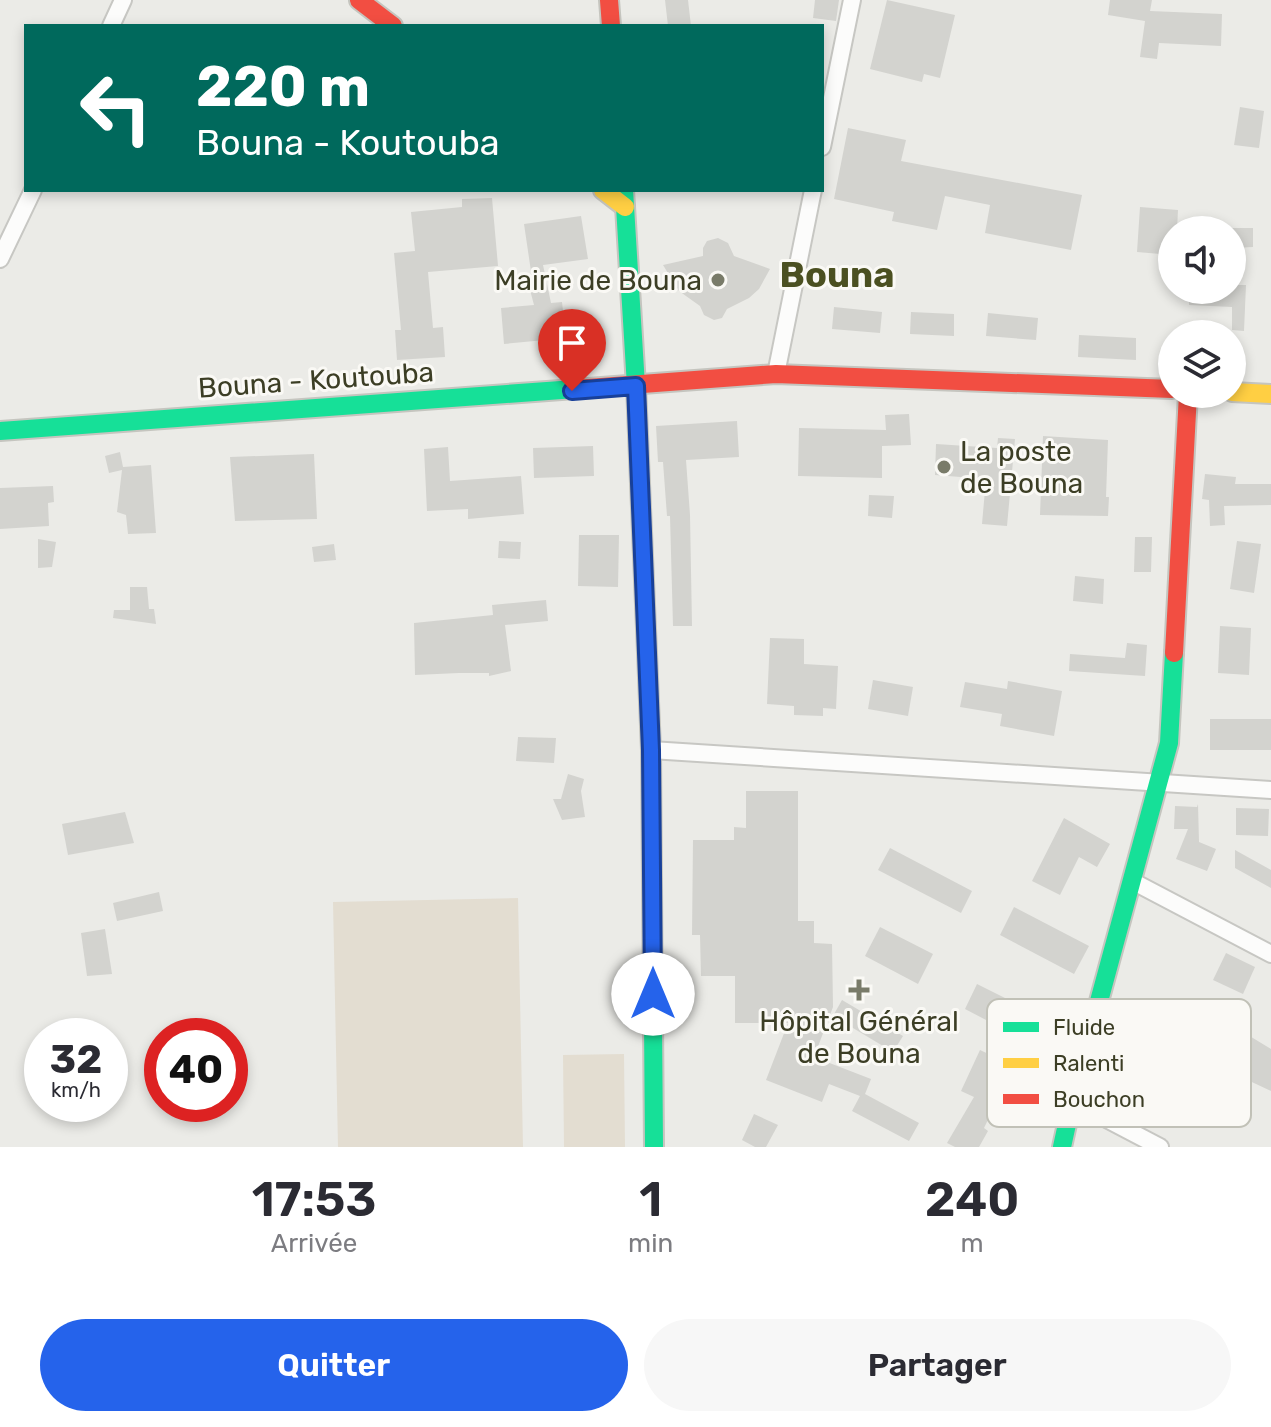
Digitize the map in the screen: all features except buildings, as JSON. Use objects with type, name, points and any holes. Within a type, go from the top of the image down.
[{"type":"street","points":[[112,24],[123,0]]},
{"type":"street","points":[[359,0],[390,24]]},
{"type":"street","points":[[609,0],[611,24]]},
{"type":"street","points":[[824,137],[852,0]]},
{"type":"street","points":[[0,259],[32,192]]},
{"type":"street","points":[[776,374],[813,192]]},
{"type":"street","points":[[624,199],[636,386],[651,750],[654,1147]]},
{"type":"street","name":"Bouna - Koutouba","points":[[0,431],[776,374],[1158,388]]},
{"type":"street","points":[[1246,393],[1271,394]]},
{"type":"street","points":[[1100,999],[1169,743],[1187,408]]},
{"type":"street","points":[[651,750],[1271,790]]},
{"type":"street","points":[[1132,881],[1271,954]]},
{"type":"street","points":[[1062,1147],[1066,1127]]},
{"type":"street","points":[[1122,1127],[1160,1147]]},
{"type":"shaded area","points":[[518,898],[523,1147],[338,1147],[333,902]]},
{"type":"shaded area","points":[[624,1054],[625,1147],[564,1147],[563,1055]]},
{"type":"traffic: fast","points":[[624,192],[636,386]]},
{"type":"traffic: fast","points":[[0,431],[575,389]]},
{"type":"traffic: fast","points":[[1100,999],[1169,743],[1174,653]]},
{"type":"traffic: fast","points":[[653,1020],[654,1147]]},
{"type":"traffic: fast","points":[[1062,1147],[1066,1127]]},
{"type":"traffic: slow","points":[[606,192],[625,207]]},
{"type":"traffic: slow","points":[[1246,393],[1271,394]]},
{"type":"traffic: jam","points":[[359,0],[390,24]]},
{"type":"traffic: jam","points":[[609,0],[611,24]]},
{"type":"traffic: jam","points":[[575,389],[776,374],[1158,388]]},
{"type":"traffic: jam","points":[[636,386],[651,750],[653,1020]]},
{"type":"traffic: jam","points":[[1174,653],[1187,408]]},
{"type":"place","name":"Mairie de Bouna","points":[[718,280]]},
{"type":"place","name":"La poste de Bouna","points":[[944,467]]},
{"type":"place","name":"Hôpital Général de Bouna","points":[[859,990]]},
{"type":"district","name":"Bouna","points":[[837,274]]},
{"type":"route","points":[[572,391],[636,386],[651,750],[653,994]]}]
